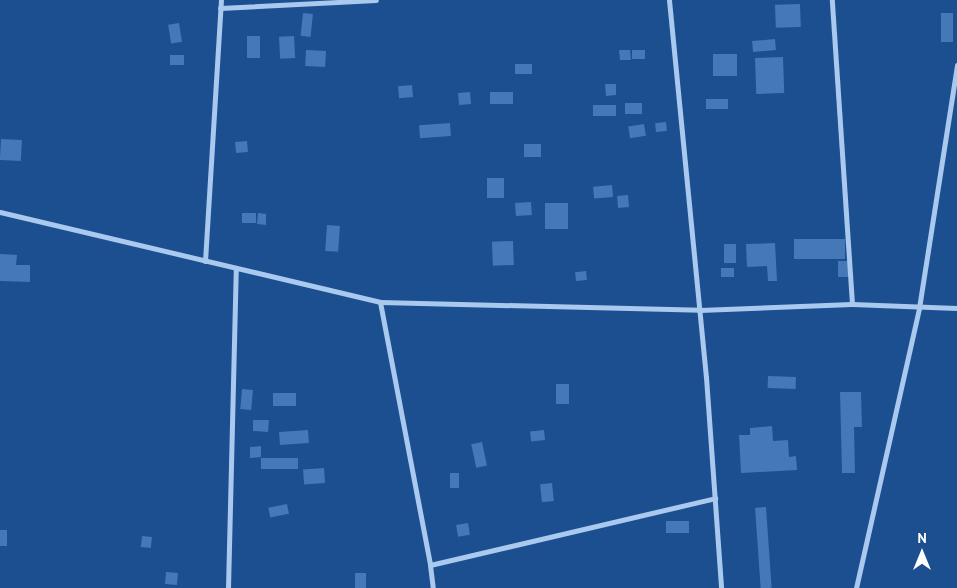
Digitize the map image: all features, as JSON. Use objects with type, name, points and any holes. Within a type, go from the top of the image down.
[{"type":"street","points":[[205,262],[220,0]]},
{"type":"street","points":[[220,8],[376,0]]},
{"type":"street","points":[[670,0],[700,310],[721,588]]},
{"type":"street","points":[[832,0],[852,304]]},
{"type":"street","points":[[856,588],[919,308],[957,65]]},
{"type":"street","points":[[0,212],[380,302],[700,310],[852,304],[957,308]]},
{"type":"street","points":[[228,588],[236,269]]},
{"type":"street","points":[[380,302],[433,588]]},
{"type":"street","points":[[430,565],[715,498]]},
{"type":"building","points":[[800,4],[801,27],[776,28],[775,5]]},
{"type":"building","points":[[303,13],[313,14],[311,37],[301,36]]},
{"type":"building","points":[[941,13],[953,13],[953,42],[941,42]]},
{"type":"building","points":[[179,23],[182,42],[171,43],[168,25]]},
{"type":"building","points":[[247,36],[260,36],[260,58],[247,58]]},
{"type":"building","points":[[294,36],[295,58],[280,59],[279,37]]},
{"type":"building","points":[[775,39],[776,50],[753,52],[752,41]]},
{"type":"building","points":[[306,50],[326,51],[325,67],[305,66]]},
{"type":"building","points":[[619,50],[630,50],[631,60],[620,60]]},
{"type":"building","points":[[632,50],[645,50],[645,59],[632,59]]},
{"type":"building","points":[[713,54],[737,54],[737,76],[713,76]]},
{"type":"building","points":[[170,55],[184,55],[184,65],[170,65]]},
{"type":"building","points":[[783,57],[784,93],[756,94],[755,58]]},
{"type":"building","points":[[515,64],[532,64],[532,74],[515,74]]},
{"type":"building","points":[[605,84],[616,84],[616,95],[606,96]]},
{"type":"building","points":[[412,85],[413,97],[399,98],[398,86]]},
{"type":"building","points":[[470,92],[471,104],[459,105],[458,93]]},
{"type":"building","points":[[490,92],[513,92],[513,104],[490,104]]},
{"type":"building","points":[[706,99],[728,99],[728,109],[706,109]]},
{"type":"building","points":[[625,103],[642,103],[642,114],[625,114]]},
{"type":"building","points":[[593,105],[616,105],[616,116],[593,116]]},
{"type":"building","points":[[666,122],[667,131],[656,132],[655,123]]},
{"type":"building","points":[[450,123],[451,136],[420,138],[419,125]]},
{"type":"building","points":[[644,124],[646,136],[630,138],[628,127]]},
{"type":"building","points":[[1,139],[22,140],[21,161],[0,160]]},
{"type":"building","points":[[247,141],[248,152],[236,153],[235,142]]},
{"type":"building","points":[[524,144],[541,144],[541,157],[524,157]]},
{"type":"building","points":[[487,178],[504,178],[504,198],[487,198]]},
{"type":"building","points":[[612,185],[613,197],[594,199],[593,187]]},
{"type":"building","points":[[628,195],[629,207],[618,208],[617,196]]},
{"type":"building","points":[[531,202],[532,215],[516,216],[515,203]]},
{"type":"building","points":[[545,203],[568,203],[568,229],[545,229]]},
{"type":"building","points":[[242,213],[256,213],[256,223],[242,223]]},
{"type":"building","points":[[258,213],[266,214],[266,225],[257,224]]},
{"type":"building","points":[[327,225],[340,226],[338,252],[325,251]]},
{"type":"building","points":[[794,239],[845,239],[845,259],[794,259]]},
{"type":"building","points":[[513,241],[514,265],[493,266],[492,242]]},
{"type":"building","points":[[775,243],[777,281],[768,281],[767,266],[747,267],[746,244]]},
{"type":"building","points":[[724,244],[736,244],[736,263],[724,263]]},
{"type":"building","points":[[0,254],[17,255],[16,265],[30,265],[30,282],[0,281]]},
{"type":"building","points":[[838,261],[848,261],[848,277],[838,277]]},
{"type":"building","points":[[721,268],[734,268],[734,277],[721,277]]},
{"type":"building","points":[[586,271],[587,280],[576,281],[575,272]]},
{"type":"building","points":[[768,376],[796,377],[796,389],[768,388]]},
{"type":"building","points":[[556,384],[569,384],[569,404],[556,404]]},
{"type":"building","points":[[242,389],[253,390],[251,410],[240,409]]},
{"type":"building","points":[[840,392],[861,392],[862,427],[854,427],[855,473],[842,473]]},
{"type":"building","points":[[273,393],[296,393],[296,406],[273,406]]},
{"type":"building","points":[[253,420],[269,420],[268,432],[253,431]]},
{"type":"building","points":[[772,426],[773,441],[788,440],[789,457],[796,456],[797,470],[741,473],[739,435],[750,435],[750,428]]},
{"type":"building","points":[[308,430],[309,443],[280,445],[279,432]]},
{"type":"building","points":[[544,430],[545,440],[531,441],[530,431]]},
{"type":"building","points":[[482,442],[487,465],[476,468],[471,444]]},
{"type":"building","points":[[261,446],[261,457],[250,458],[250,447]]},
{"type":"building","points":[[261,458],[298,458],[298,469],[261,469]]},
{"type":"building","points":[[324,468],[325,483],[304,484],[303,469]]},
{"type":"building","points":[[450,473],[459,473],[459,488],[450,488]]},
{"type":"building","points":[[552,483],[554,501],[542,502],[540,484]]},
{"type":"building","points":[[287,504],[289,514],[270,517],[268,508]]},
{"type":"building","points":[[766,507],[772,588],[761,588],[755,508]]},
{"type":"building","points":[[666,521],[689,521],[689,533],[666,533]]},
{"type":"building","points":[[468,523],[470,535],[458,537],[456,525]]},
{"type":"building","points":[[0,530],[7,530],[7,546],[0,546]]},
{"type":"building","points":[[142,536],[152,537],[151,548],[141,547]]},
{"type":"building","points":[[166,572],[178,573],[177,585],[165,584]]},
{"type":"building","points":[[355,573],[366,573],[366,588],[355,588]]}]
